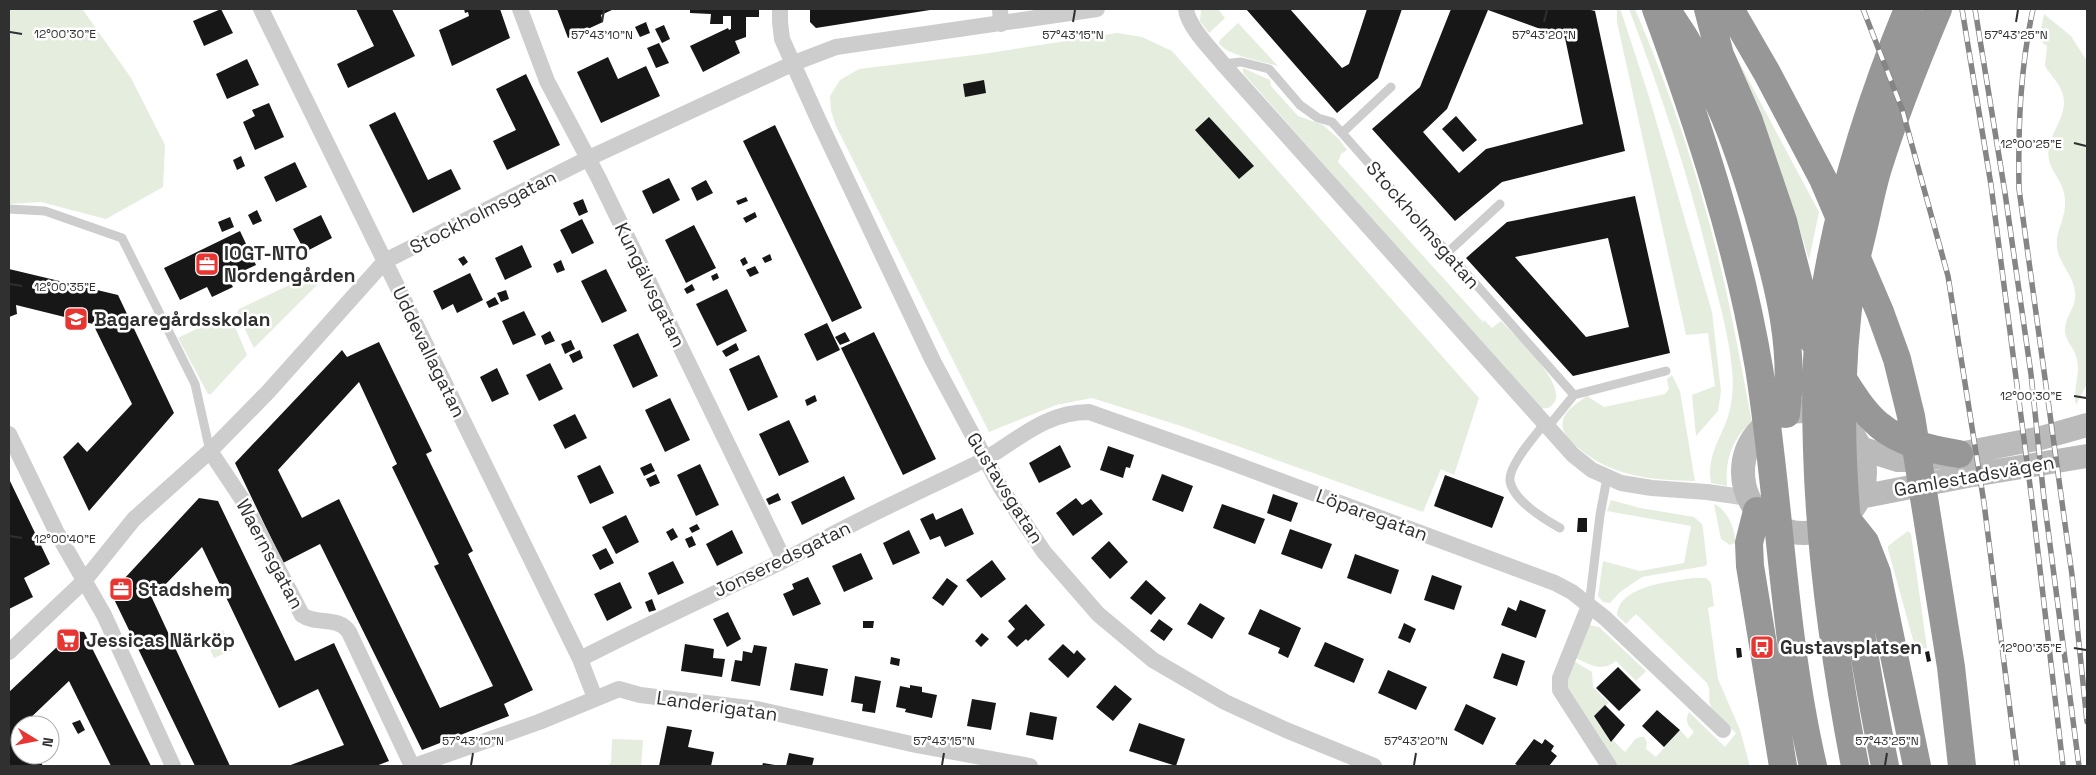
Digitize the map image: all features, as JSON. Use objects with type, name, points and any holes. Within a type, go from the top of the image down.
[{"type":"highway","points":[[1656,9],[1693,110],[1747,298],[1773,470],[1785,586],[1805,730],[1813,766]]},
{"type":"highway","points":[[1666,9],[1705,71],[1737,147],[1752,194],[1779,291],[1788,344],[1790,372],[1786,414]]},
{"type":"highway","points":[[1708,9],[1720,55],[1749,121],[1783,221],[1808,323],[1825,377],[1853,438]]},
{"type":"highway","points":[[1730,9],[1767,72],[1823,179],[1880,312],[1897,359],[1911,416],[1928,522],[1951,667],[1962,766]]},
{"type":"highway","points":[[1855,766],[1827,586],[1818,475],[1816,400],[1819,334],[1828,271],[1844,195],[1866,123],[1908,9]]},
{"type":"highway","points":[[1885,766],[1862,640],[1856,590],[1846,492],[1842,397],[1852,278],[1879,163],[1938,9]]},
{"type":"highway","points":[[1808,323],[1849,389],[1879,426],[1924,447],[1959,454]]},
{"type":"highway","points":[[1753,505],[1749,552],[1782,766]]},
{"type":"highway","points":[[1852,508],[1877,573],[1917,766]]},
{"type":"main road","name":"Gamlestadsvägen","points":[[1853,438],[1864,460],[1865,473],[1852,508],[1832,527],[1802,534],[1782,529],[1768,522],[1753,505],[1743,476],[1746,451],[1754,437],[1766,424],[1797,411],[1814,412],[1828,416],[1853,438],[1898,460],[1959,454],[2061,434],[2087,425]]},
{"type":"main road","name":"Gamlestadsvägen","points":[[1852,508],[1967,476],[2087,456]]},
{"type":"street","name":"Uddevallagatan","points":[[261,9],[580,659],[595,698]]},
{"type":"street","name":"Kungälvsgatan","points":[[520,9],[547,82],[589,158],[784,560]]},
{"type":"street","name":"Gustavsgatan","points":[[780,9],[782,39],[878,248],[947,390],[1001,488],[1044,552],[1098,614],[1153,660],[1225,702],[1286,730],[1374,766]]},
{"type":"street","name":"Stockholmsgatan","points":[[9,652],[84,581],[134,519],[210,451],[268,392],[385,261],[589,158],[794,63],[836,47],[1001,16],[1097,9]]},
{"type":"street","points":[[1186,9],[1186,15],[1224,64],[1573,455],[1592,470],[1621,483],[1652,488],[1707,492],[1753,505]]},
{"type":"street","name":"Löparegatan","points":[[985,460],[1032,428],[1055,417],[1072,412],[1089,412],[1210,454],[1555,583],[1572,592],[1626,637],[1723,730]]},
{"type":"street","points":[[9,435],[57,533],[104,616],[173,766]]},
{"type":"street","name":"Waernsgatan","points":[[210,451],[242,499],[302,616],[307,619],[335,622],[346,627],[413,766]]},
{"type":"street","name":"Jonseredsgatan","points":[[580,659],[643,626],[784,560],[844,528],[985,460]]},
{"type":"street","points":[[1589,606],[1560,678],[1560,690],[1608,766]]},
{"type":"street","name":"Landerigatan","points":[[413,766],[538,722],[619,689],[640,695],[757,709],[916,745],[1030,766]]},
{"type":"lane","name":"Stockholmsgatan","points":[[1224,64],[1241,62],[1270,68],[1300,104],[1318,118],[1332,122],[1574,395]]},
{"type":"lane","points":[[1342,133],[1391,87]]},
{"type":"lane","points":[[1447,253],[1500,204]]},
{"type":"lane","points":[[9,209],[45,211],[122,238],[195,384],[210,451]]},
{"type":"lane","points":[[1560,528],[1539,516],[1513,489],[1510,480],[1512,470],[1519,458],[1574,395],[1666,371]]},
{"type":"lane","points":[[1589,606],[1600,514],[1607,478]]},
{"type":"green space","points":[[9,9],[83,10],[131,78],[165,145],[163,187],[106,219],[41,202],[9,204]]},
{"type":"green space","points":[[1201,9],[1218,9],[1225,18],[1209,33],[1200,21]]},
{"type":"green space","points":[[1617,9],[1621,11],[1650,100],[1712,312],[1721,391],[1718,411],[1696,436],[1692,395],[1715,386],[1708,333],[1686,335],[1617,22]]},
{"type":"green space","points":[[1629,9],[1635,9],[1684,137],[1713,236],[1733,326],[1752,422],[1739,435],[1731,450],[1727,467],[1727,486],[1711,483],[1710,467],[1732,398],[1731,357],[1704,239],[1685,172],[1653,74]]},
{"type":"green space","points":[[2044,14],[2071,36],[2087,61],[2087,384],[2076,405],[2075,393],[2078,362],[2065,332],[2075,292],[2072,281],[2058,253],[2057,241],[2065,208],[2064,195],[2061,184],[2051,166],[2048,152],[2063,112],[2064,104],[2060,87],[2045,66],[2047,46],[2039,40]]},
{"type":"green space","points":[[1238,23],[1278,66],[1229,51],[1219,43]]},
{"type":"green space","points":[[1117,33],[1142,37],[1172,51],[1479,398],[1454,475],[1441,469],[1423,512],[1181,426],[1092,398],[1056,405],[989,432],[836,126],[831,111],[830,96],[840,80],[859,69],[983,54]]},
{"type":"green space","points":[[1731,47],[1819,212],[1809,260],[1774,152]]},
{"type":"green space","points":[[1243,68],[1270,80],[1271,86],[1298,116],[1323,125],[1339,139],[1347,150],[1341,154],[1338,162],[1483,322],[1484,320],[1492,328],[1501,321],[1538,361],[1554,385],[1556,396],[1551,406],[1539,408],[1243,73]]},
{"type":"green space","points":[[321,270],[324,271],[317,285],[254,348],[237,313],[239,309]]},
{"type":"green space","points":[[230,315],[247,355],[211,394],[208,394],[178,338],[221,317]]},
{"type":"green space","points":[[1672,375],[1680,391],[1695,481],[1647,478],[1617,470],[1589,456],[1573,444],[1566,435],[1562,424],[1564,416],[1587,396],[1604,407],[1665,394],[1669,389],[1667,379]]},
{"type":"green space","points":[[1611,500],[1640,508],[1694,517],[1702,524],[1707,564],[1705,566],[1642,577],[1620,592],[1610,603],[1603,602],[1598,596],[1603,561],[1640,571],[1684,563],[1691,526],[1607,511]]},
{"type":"green space","points":[[1714,504],[1723,510],[1730,520],[1735,543],[1730,545],[1721,539]]},
{"type":"green space","points":[[1908,531],[1911,534],[1927,648],[1919,649],[1915,647],[1888,549],[1888,546]]},
{"type":"green space","points":[[1693,578],[1706,578],[1711,583],[1714,606],[1708,608],[1718,679],[1740,730],[1750,766],[1615,766],[1569,694],[1566,681],[1572,660],[1592,672],[1593,687],[1609,703],[1594,716],[1611,742],[1613,740],[1625,752],[1636,739],[1641,737],[1644,737],[1647,742],[1646,749],[1656,757],[1680,730],[1688,739],[1694,732],[1687,723],[1689,712],[1725,747],[1736,733],[1713,711],[1707,683],[1636,614],[1626,624],[1617,615],[1620,605],[1636,591]]},
{"type":"green space","points":[[1589,625],[1599,627],[1646,671],[1636,681],[1616,661],[1611,665],[1600,667],[1590,665],[1574,657]]},
{"type":"green space","points":[[223,630],[232,650],[214,658],[205,638]]},
{"type":"green space","points":[[612,739],[643,740],[641,766],[607,766],[611,763]]},
{"type":"building","points":[[221,9],[233,33],[204,46],[193,21]]},
{"type":"building","points":[[356,9],[392,9],[415,56],[348,88],[337,64],[374,46]]},
{"type":"building","points":[[464,9],[500,9],[510,38],[452,66],[439,30],[469,16],[468,12],[465,13]]},
{"type":"building","points":[[557,9],[614,9],[601,15],[603,22],[568,38]]},
{"type":"building","points":[[690,9],[759,9],[759,17],[746,17],[746,37],[735,41],[740,53],[703,72],[690,46],[728,28],[729,30],[731,29],[731,16],[723,16],[723,24],[710,24],[711,14],[690,13]]},
{"type":"building","points":[[810,9],[930,10],[816,28],[810,22]]},
{"type":"building","points":[[1246,9],[1290,9],[1342,68],[1349,64],[1367,9],[1402,9],[1378,78],[1337,113]]},
{"type":"building","points":[[1451,9],[1587,9],[1595,11],[1625,151],[1502,182],[1455,221],[1372,129],[1420,87]],"holes":[[[1488,10],[1565,38],[1583,124],[1486,149],[1459,173],[1423,132],[1447,109]]]},
{"type":"building","points":[[646,22],[650,33],[640,37],[635,27]]},
{"type":"building","points":[[664,25],[670,39],[662,43],[655,29]]},
{"type":"building","points":[[659,43],[669,63],[656,68],[647,48]]},
{"type":"building","points":[[608,57],[618,79],[646,66],[660,96],[601,123],[577,72]]},
{"type":"building","points":[[247,59],[259,85],[227,99],[216,74]]},
{"type":"building","points":[[526,74],[560,145],[507,170],[493,141],[516,130],[496,89]]},
{"type":"building","points":[[984,80],[986,93],[965,97],[963,84]]},
{"type":"building","points":[[269,103],[284,137],[255,150],[243,122],[255,116],[252,110]]},
{"type":"building","points":[[395,112],[428,180],[451,169],[461,189],[413,213],[369,125]]},
{"type":"building","points":[[1456,116],[1477,140],[1463,152],[1442,129]]},
{"type":"building","points":[[1209,117],[1254,166],[1239,179],[1195,130]]},
{"type":"building","points":[[775,125],[862,308],[832,322],[743,141]]},
{"type":"building","points":[[241,156],[245,166],[237,170],[233,160]]},
{"type":"building","points":[[295,162],[307,187],[276,202],[264,177]]},
{"type":"building","points":[[669,178],[680,200],[653,214],[642,191]]},
{"type":"building","points":[[706,180],[713,193],[697,201],[691,188]]},
{"type":"building","points":[[1635,196],[1670,353],[1573,376],[1466,258],[1507,222]],"holes":[[[1608,238],[1629,327],[1586,337],[1515,257]]]},
{"type":"building","points":[[746,197],[748,201],[738,205],[736,201]]},
{"type":"building","points":[[583,199],[588,212],[579,216],[573,203]]},
{"type":"building","points":[[257,210],[262,221],[253,225],[248,215]]},
{"type":"building","points":[[755,212],[757,217],[746,223],[743,218]]},
{"type":"building","points":[[321,215],[332,238],[305,252],[293,229]]},
{"type":"building","points":[[230,217],[234,227],[222,232],[218,222]]},
{"type":"building","points":[[582,219],[594,243],[572,254],[560,230]]},
{"type":"building","points":[[694,225],[716,268],[686,283],[665,240]]},
{"type":"building","points":[[240,231],[256,265],[228,278],[233,287],[212,297],[207,287],[180,300],[164,268]]},
{"type":"building","points":[[522,245],[532,267],[505,280],[495,258]]},
{"type":"building","points":[[770,254],[772,260],[765,263],[762,258]]},
{"type":"building","points":[[464,256],[468,262],[463,266],[458,259]]},
{"type":"building","points":[[745,257],[748,263],[743,266],[740,260]]},
{"type":"building","points":[[561,260],[565,270],[557,273],[553,264]]},
{"type":"building","points":[[755,266],[759,273],[750,277],[746,270]]},
{"type":"building","points":[[9,269],[118,295],[174,413],[89,511],[63,457],[78,442],[87,452],[132,404],[93,324],[16,305],[17,314],[9,317]]},
{"type":"building","points":[[606,269],[627,311],[602,323],[581,281]]},
{"type":"building","points":[[470,273],[483,300],[457,313],[453,304],[442,310],[433,291]]},
{"type":"building","points":[[717,273],[719,278],[713,281],[711,276]]},
{"type":"building","points":[[692,284],[695,290],[687,294],[684,289]]},
{"type":"building","points":[[727,289],[747,331],[717,346],[696,304]]},
{"type":"building","points":[[506,290],[509,299],[501,302],[497,293]]},
{"type":"building","points":[[495,297],[499,304],[489,308],[486,302]]},
{"type":"building","points":[[524,311],[536,335],[513,345],[502,321]]},
{"type":"building","points":[[827,323],[840,350],[817,361],[804,334]]},
{"type":"building","points":[[550,331],[555,341],[545,345],[541,336]]},
{"type":"building","points":[[845,332],[850,341],[840,345],[835,337]]},
{"type":"building","points":[[874,332],[936,459],[903,475],[841,348]]},
{"type":"building","points":[[638,333],[658,376],[633,388],[613,345]]},
{"type":"building","points":[[571,340],[575,349],[565,354],[561,344]]},
{"type":"building","points":[[379,342],[432,451],[426,454],[473,551],[468,554],[533,690],[504,704],[509,716],[422,750],[320,544],[283,563],[235,463],[342,350],[347,357]],"holes":[[[359,382],[397,464],[392,467],[439,564],[434,566],[493,686],[440,708],[339,499],[302,518],[278,470]]]},
{"type":"building","points":[[736,343],[739,350],[726,357],[722,351]]},
{"type":"building","points":[[580,350],[583,358],[573,363],[569,355]]},
{"type":"building","points":[[759,355],[778,397],[748,411],[729,369]]},
{"type":"building","points":[[550,363],[563,389],[539,401],[526,375]]},
{"type":"building","points":[[497,368],[509,394],[492,402],[480,377]]},
{"type":"building","points":[[815,395],[817,401],[807,406],[805,400]]},
{"type":"building","points":[[670,398],[690,440],[665,452],[645,410]]},
{"type":"building","points":[[575,414],[587,438],[565,449],[553,425]]},
{"type":"building","points":[[789,420],[809,462],[779,476],[759,434]]},
{"type":"building","points":[[1060,445],[1071,467],[1039,483],[1029,463]]},
{"type":"building","points":[[1108,446],[1134,455],[1130,468],[1126,467],[1123,478],[1100,470]]},
{"type":"building","points":[[651,463],[655,471],[644,476],[640,468]]},
{"type":"building","points":[[700,464],[719,505],[696,516],[677,475]]},
{"type":"building","points":[[600,465],[614,493],[590,504],[577,476]]},
{"type":"building","points":[[656,474],[660,483],[650,487],[646,479]]},
{"type":"building","points":[[1162,474],[1193,486],[1183,512],[1152,500]]},
{"type":"building","points":[[1445,475],[1504,497],[1492,528],[1434,506]]},
{"type":"building","points":[[844,476],[855,499],[802,525],[791,502]]},
{"type":"building","points":[[9,479],[50,564],[24,578],[33,597],[9,609]]},
{"type":"building","points":[[778,493],[781,500],[769,505],[766,499]]},
{"type":"building","points":[[1273,494],[1298,503],[1291,522],[1267,513]]},
{"type":"building","points":[[199,498],[218,501],[295,661],[334,643],[389,761],[376,766],[288,766],[344,745],[318,689],[279,708],[202,547],[152,598],[230,766],[195,766],[111,593]]},
{"type":"building","points":[[1076,498],[1082,505],[1091,499],[1103,514],[1073,536],[1056,513]]},
{"type":"building","points":[[1222,504],[1265,519],[1255,544],[1213,528]]},
{"type":"building","points":[[962,508],[974,534],[945,547],[940,536],[930,540],[920,519],[933,513],[936,520]]},
{"type":"building","points":[[626,515],[639,542],[616,554],[602,527]]},
{"type":"building","points":[[1578,518],[1587,518],[1587,532],[1577,532]]},
{"type":"building","points":[[697,524],[700,529],[692,533],[689,528]]},
{"type":"building","points":[[673,528],[678,537],[671,541],[666,532]]},
{"type":"building","points":[[1290,529],[1332,544],[1322,569],[1281,554]]},
{"type":"building","points":[[732,530],[743,553],[717,566],[706,544]]},
{"type":"building","points":[[909,530],[920,553],[893,565],[883,543]]},
{"type":"building","points":[[692,536],[696,545],[689,548],[685,539]]},
{"type":"building","points":[[1109,541],[1128,562],[1110,579],[1091,558]]},
{"type":"building","points":[[606,548],[614,563],[600,570],[592,555]]},
{"type":"building","points":[[861,553],[873,579],[844,592],[832,566]]},
{"type":"building","points":[[1355,554],[1399,570],[1391,594],[1347,578]]},
{"type":"building","points":[[992,560],[1006,579],[981,598],[966,580]]},
{"type":"building","points":[[673,561],[684,583],[658,595],[648,573]]},
{"type":"building","points":[[1432,575],[1462,586],[1454,610],[1424,600]]},
{"type":"building","points":[[808,577],[821,604],[793,616],[783,594],[794,589],[792,584]]},
{"type":"building","points":[[947,578],[958,586],[943,606],[932,598]]},
{"type":"building","points":[[1146,580],[1166,598],[1151,615],[1130,598]]},
{"type":"building","points":[[620,582],[632,608],[607,621],[594,594]]},
{"type":"building","points":[[652,599],[656,610],[649,612],[645,602]]},
{"type":"building","points":[[1520,600],[1546,610],[1536,638],[1501,625],[1508,607],[1516,611]]},
{"type":"building","points":[[1200,603],[1225,618],[1212,639],[1187,624]]},
{"type":"building","points":[[1026,604],[1045,625],[1028,641],[1026,639],[1017,647],[1007,637],[1015,629],[1008,621]]},
{"type":"building","points":[[1260,609],[1301,628],[1288,658],[1278,653],[1280,648],[1248,634]]},
{"type":"building","points":[[728,612],[741,639],[727,647],[713,619]]},
{"type":"building","points":[[1159,619],[1173,629],[1164,641],[1150,631]]},
{"type":"building","points":[[863,621],[874,621],[873,628],[863,628]]},
{"type":"building","points":[[1404,623],[1416,629],[1410,643],[1398,638]]},
{"type":"building","points":[[74,631],[84,632],[151,766],[111,766],[69,681],[33,715],[10,715],[10,765],[43,766],[9,766],[9,692]]},
{"type":"building","points":[[982,633],[989,639],[981,647],[975,641]]},
{"type":"building","points":[[1325,642],[1364,659],[1354,683],[1314,666]]},
{"type":"building","points":[[685,644],[714,649],[713,658],[725,659],[722,677],[681,671]]},
{"type":"building","points":[[1063,644],[1074,654],[1077,650],[1086,659],[1068,678],[1048,659]]},
{"type":"building","points":[[754,645],[767,647],[760,686],[731,681],[735,660],[742,661],[743,651],[752,653]]},
{"type":"building","points":[[1736,648],[1741,648],[1742,657],[1737,658]]},
{"type":"building","points":[[1929,651],[1931,661],[1927,662],[1925,652]]},
{"type":"building","points":[[1502,653],[1525,661],[1517,686],[1493,678]]},
{"type":"building","points":[[891,657],[900,659],[899,666],[890,664]]},
{"type":"building","points":[[795,663],[828,669],[823,696],[790,690]]},
{"type":"building","points":[[1618,667],[1641,690],[1619,711],[1596,688]]},
{"type":"building","points":[[1388,670],[1427,687],[1416,710],[1378,693]]},
{"type":"building","points":[[855,676],[881,681],[875,713],[862,711],[863,704],[851,702]]},
{"type":"building","points":[[910,685],[922,687],[922,692],[937,695],[932,718],[905,712],[906,709],[896,707],[900,686],[910,688]]},
{"type":"building","points":[[1115,685],[1132,699],[1113,721],[1096,707]]},
{"type":"building","points":[[972,699],[996,703],[991,730],[967,726]]},
{"type":"building","points":[[1466,704],[1496,718],[1483,745],[1454,730]]},
{"type":"building","points":[[1605,705],[1625,725],[1611,742],[1594,716]]},
{"type":"building","points":[[1657,710],[1680,730],[1664,747],[1642,726]]},
{"type":"building","points":[[1030,712],[1057,717],[1053,740],[1026,735]]},
{"type":"building","points":[[80,720],[85,730],[78,734],[72,723]]},
{"type":"building","points":[[1139,723],[1185,739],[1176,766],[1129,751]]},
{"type":"building","points":[[667,726],[692,730],[688,747],[714,752],[711,766],[659,766]]},
{"type":"building","points":[[1534,739],[1542,744],[1545,739],[1554,746],[1551,751],[1557,756],[1549,766],[1519,766],[1515,764]]},
{"type":"building","points":[[789,753],[814,758],[812,766],[786,766]]},
{"type":"building","points":[[763,763],[775,765],[762,766]]},
{"type":"railway","points":[[1863,9],[1902,109],[1948,276],[1984,503],[2017,766]]},
{"type":"railway","points":[[1962,9],[1991,185],[2032,501],[2063,766]]},
{"type":"railway","points":[[1975,9],[2005,193],[2031,374],[2044,499],[2079,766]]},
{"type":"railway","points":[[2033,9],[2025,54],[2021,99],[2019,189],[2072,575],[2087,722]]},
{"type":"place","name":"IOGT-NTO Nordengården","points":[[207,264]]},
{"type":"place","name":"Bagaregårdsskolan","points":[[76,319]]},
{"type":"place","name":"Stadshem","points":[[121,589]]},
{"type":"place","name":"Jessicas Närköp","points":[[68,640]]},
{"type":"place","name":"Gustavsplatsen","points":[[1762,647]]}]
